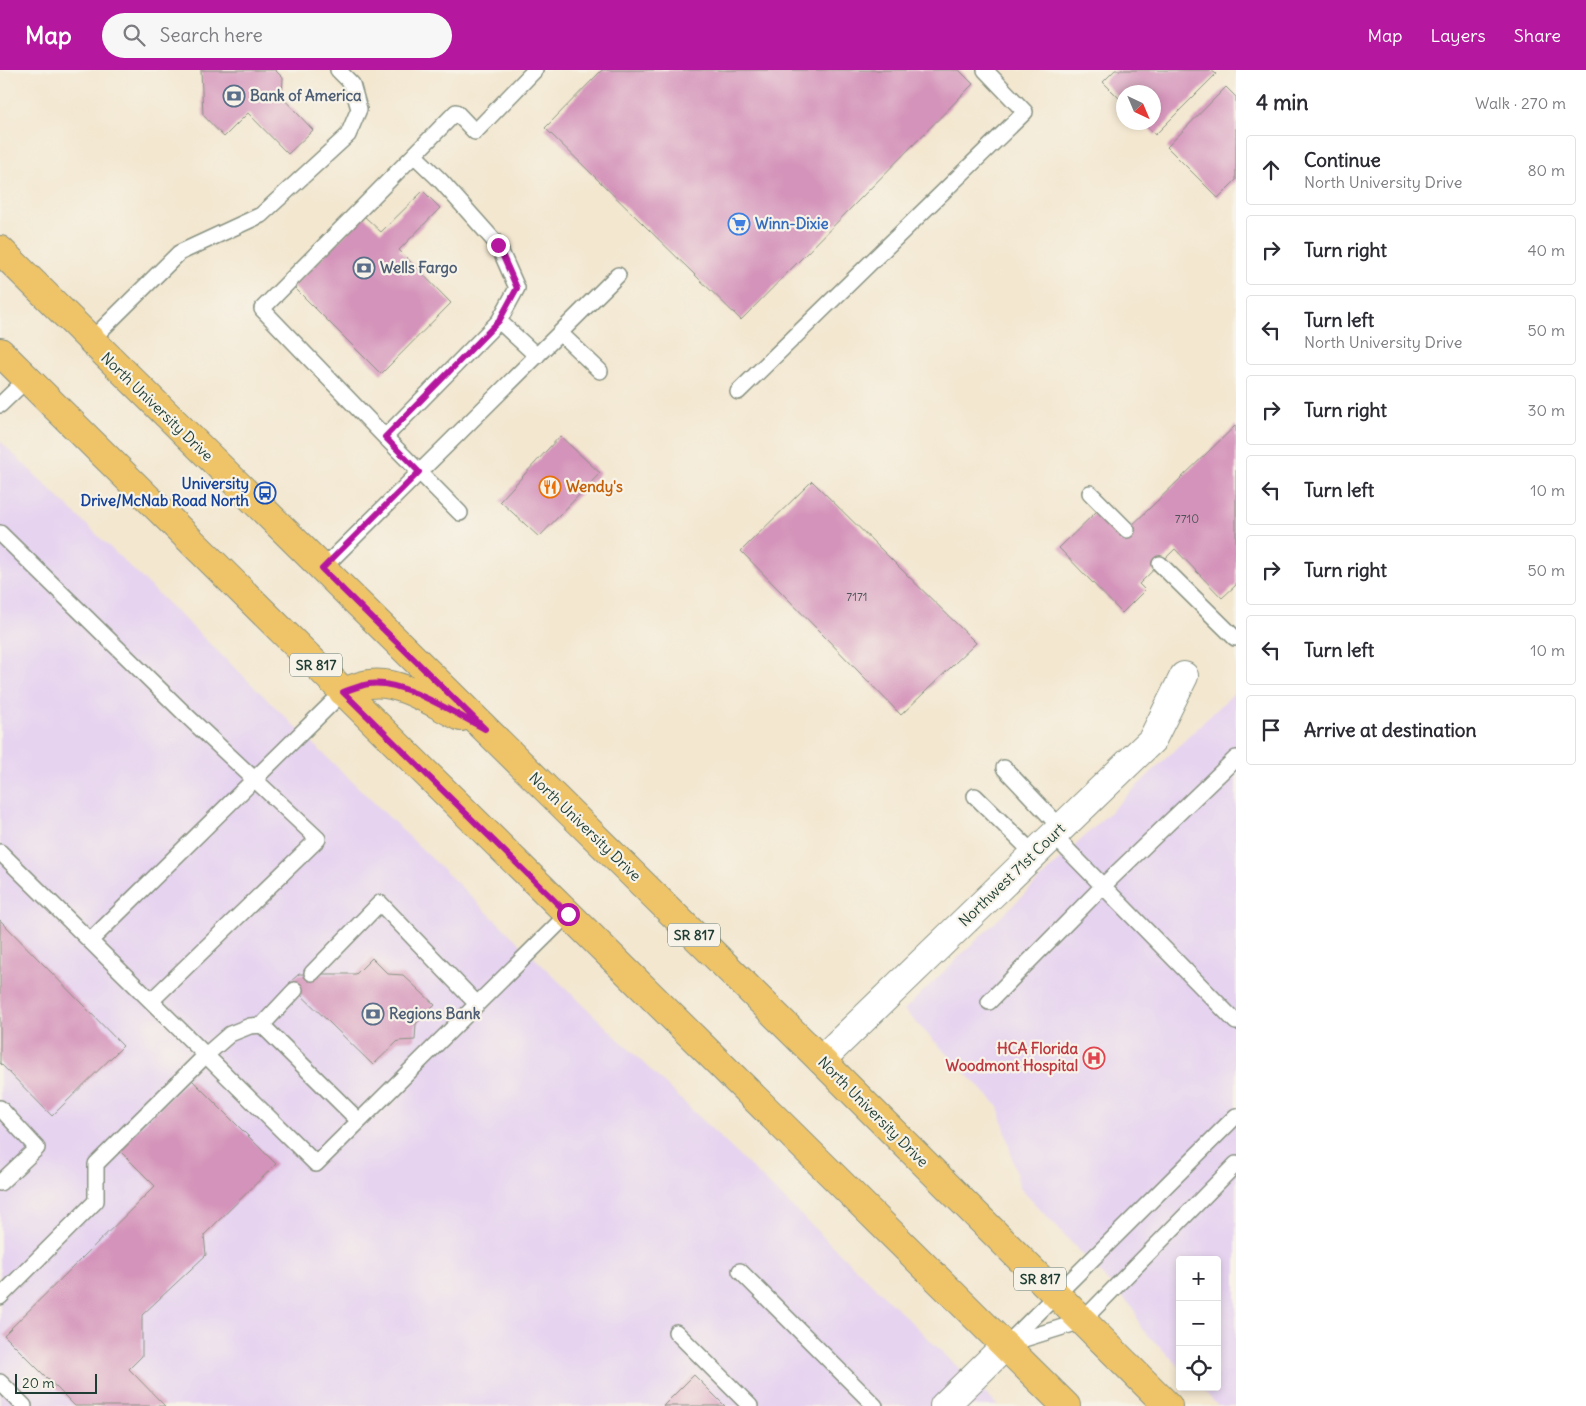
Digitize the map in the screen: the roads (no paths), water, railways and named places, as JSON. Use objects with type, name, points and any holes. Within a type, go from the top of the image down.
[{"type":"main road","name":"North University Drive","points":[[0,250],[90,341],[821,1060],[1168,1406]]},
{"type":"main road","name":"SR 817","points":[[0,352],[1066,1406]]},
{"type":"main road","points":[[343,692],[370,684],[390,685],[405,690],[485,729]]},
{"type":"street","name":"Northwest 71st Court","points":[[821,1060],[1152,740],[1184,676]]},
{"type":"street","points":[[944,1406],[1004,1346]]},
{"type":"lane","points":[[90,341],[179,254],[261,215],[348,135],[359,109],[352,84],[338,70]]},
{"type":"lane","points":[[460,513],[262,309],[456,112],[476,132],[534,70]]},
{"type":"lane","points":[[738,392],[1025,112],[985,70]]},
{"type":"lane","points":[[385,437],[499,321],[517,288],[498,245],[441,181],[414,155]]},
{"type":"lane","points":[[322,569],[618,275]]},
{"type":"lane","points":[[499,321],[537,356]]},
{"type":"lane","points":[[560,333],[600,371]]},
{"type":"lane","points":[[0,405],[27,379]]},
{"type":"lane","points":[[1090,493],[1127,530]]},
{"type":"lane","points":[[0,533],[318,839],[151,1001]]},
{"type":"lane","points":[[1160,564],[1235,638]]},
{"type":"lane","points":[[90,941],[343,692]]},
{"type":"lane","points":[[989,1002],[1102,886],[1236,758]]},
{"type":"lane","points":[[1004,768],[1049,839]]},
{"type":"lane","points":[[975,796],[1049,839],[1102,886],[1236,1022]]},
{"type":"lane","points":[[0,852],[316,1164],[568,914]]},
{"type":"lane","points":[[312,974],[380,903],[477,1004]]},
{"type":"lane","points":[[0,1297],[96,1200],[96,1164],[206,1055],[230,1034],[250,1026],[262,1025],[296,990]]},
{"type":"lane","points":[[262,1025],[359,1121]]},
{"type":"lane","points":[[0,1108],[37,1148],[0,1183]]},
{"type":"lane","points":[[1004,1346],[1236,1116]]},
{"type":"lane","points":[[1004,1346],[1082,1321],[1236,1164]]},
{"type":"lane","points":[[740,1271],[875,1406]]},
{"type":"lane","points":[[676,1332],[750,1406]]},
{"type":"lane","points":[[0,1382],[24,1406]]},
{"type":"place","name":"Bank of America","points":[[234,96]]},
{"type":"place","name":"Winn-Dixie","points":[[739,224]]},
{"type":"place","name":"Wells Fargo","points":[[364,268]]},
{"type":"place","name":"Wendy's","points":[[550,487]]},
{"type":"place","name":"University Drive/McNab Road North","points":[[265,493]]},
{"type":"place","name":"Regions Bank","points":[[373,1014]]},
{"type":"place","name":"HCA Florida Woodmont Hospital","points":[[1094,1058]]}]
